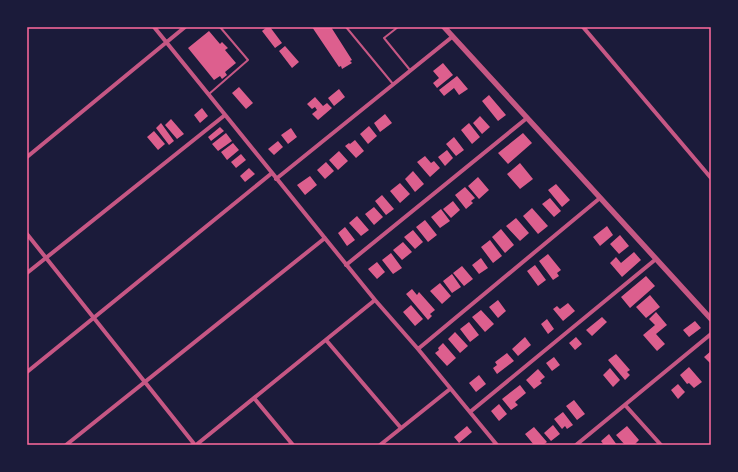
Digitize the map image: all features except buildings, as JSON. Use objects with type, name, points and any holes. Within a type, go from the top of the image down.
[{"type":"street","points":[[154,27],[346,265],[497,445]]},
{"type":"street","points":[[27,157],[185,27]]},
{"type":"street","points":[[444,27],[711,319]]},
{"type":"street","points":[[583,27],[711,178]]},
{"type":"street","points":[[276,179],[452,37]]},
{"type":"street","points":[[27,273],[225,115]]},
{"type":"street","points":[[346,265],[527,118]]},
{"type":"street","points":[[27,372],[272,173]]},
{"type":"street","points":[[418,349],[600,198]]},
{"type":"street","points":[[27,234],[195,445],[375,300]]},
{"type":"street","points":[[66,445],[325,238]]},
{"type":"street","points":[[470,412],[656,259]]},
{"type":"street","points":[[576,445],[711,334]]},
{"type":"street","points":[[326,340],[401,428]]},
{"type":"street","points":[[380,445],[450,389]]},
{"type":"street","points":[[254,398],[293,445]]},
{"type":"street","points":[[625,405],[661,445]]},
{"type":"lane","points":[[208,94],[248,60],[220,27]]},
{"type":"lane","points":[[346,27],[393,84]]},
{"type":"lane","points":[[398,27],[384,38],[410,70]]}]
